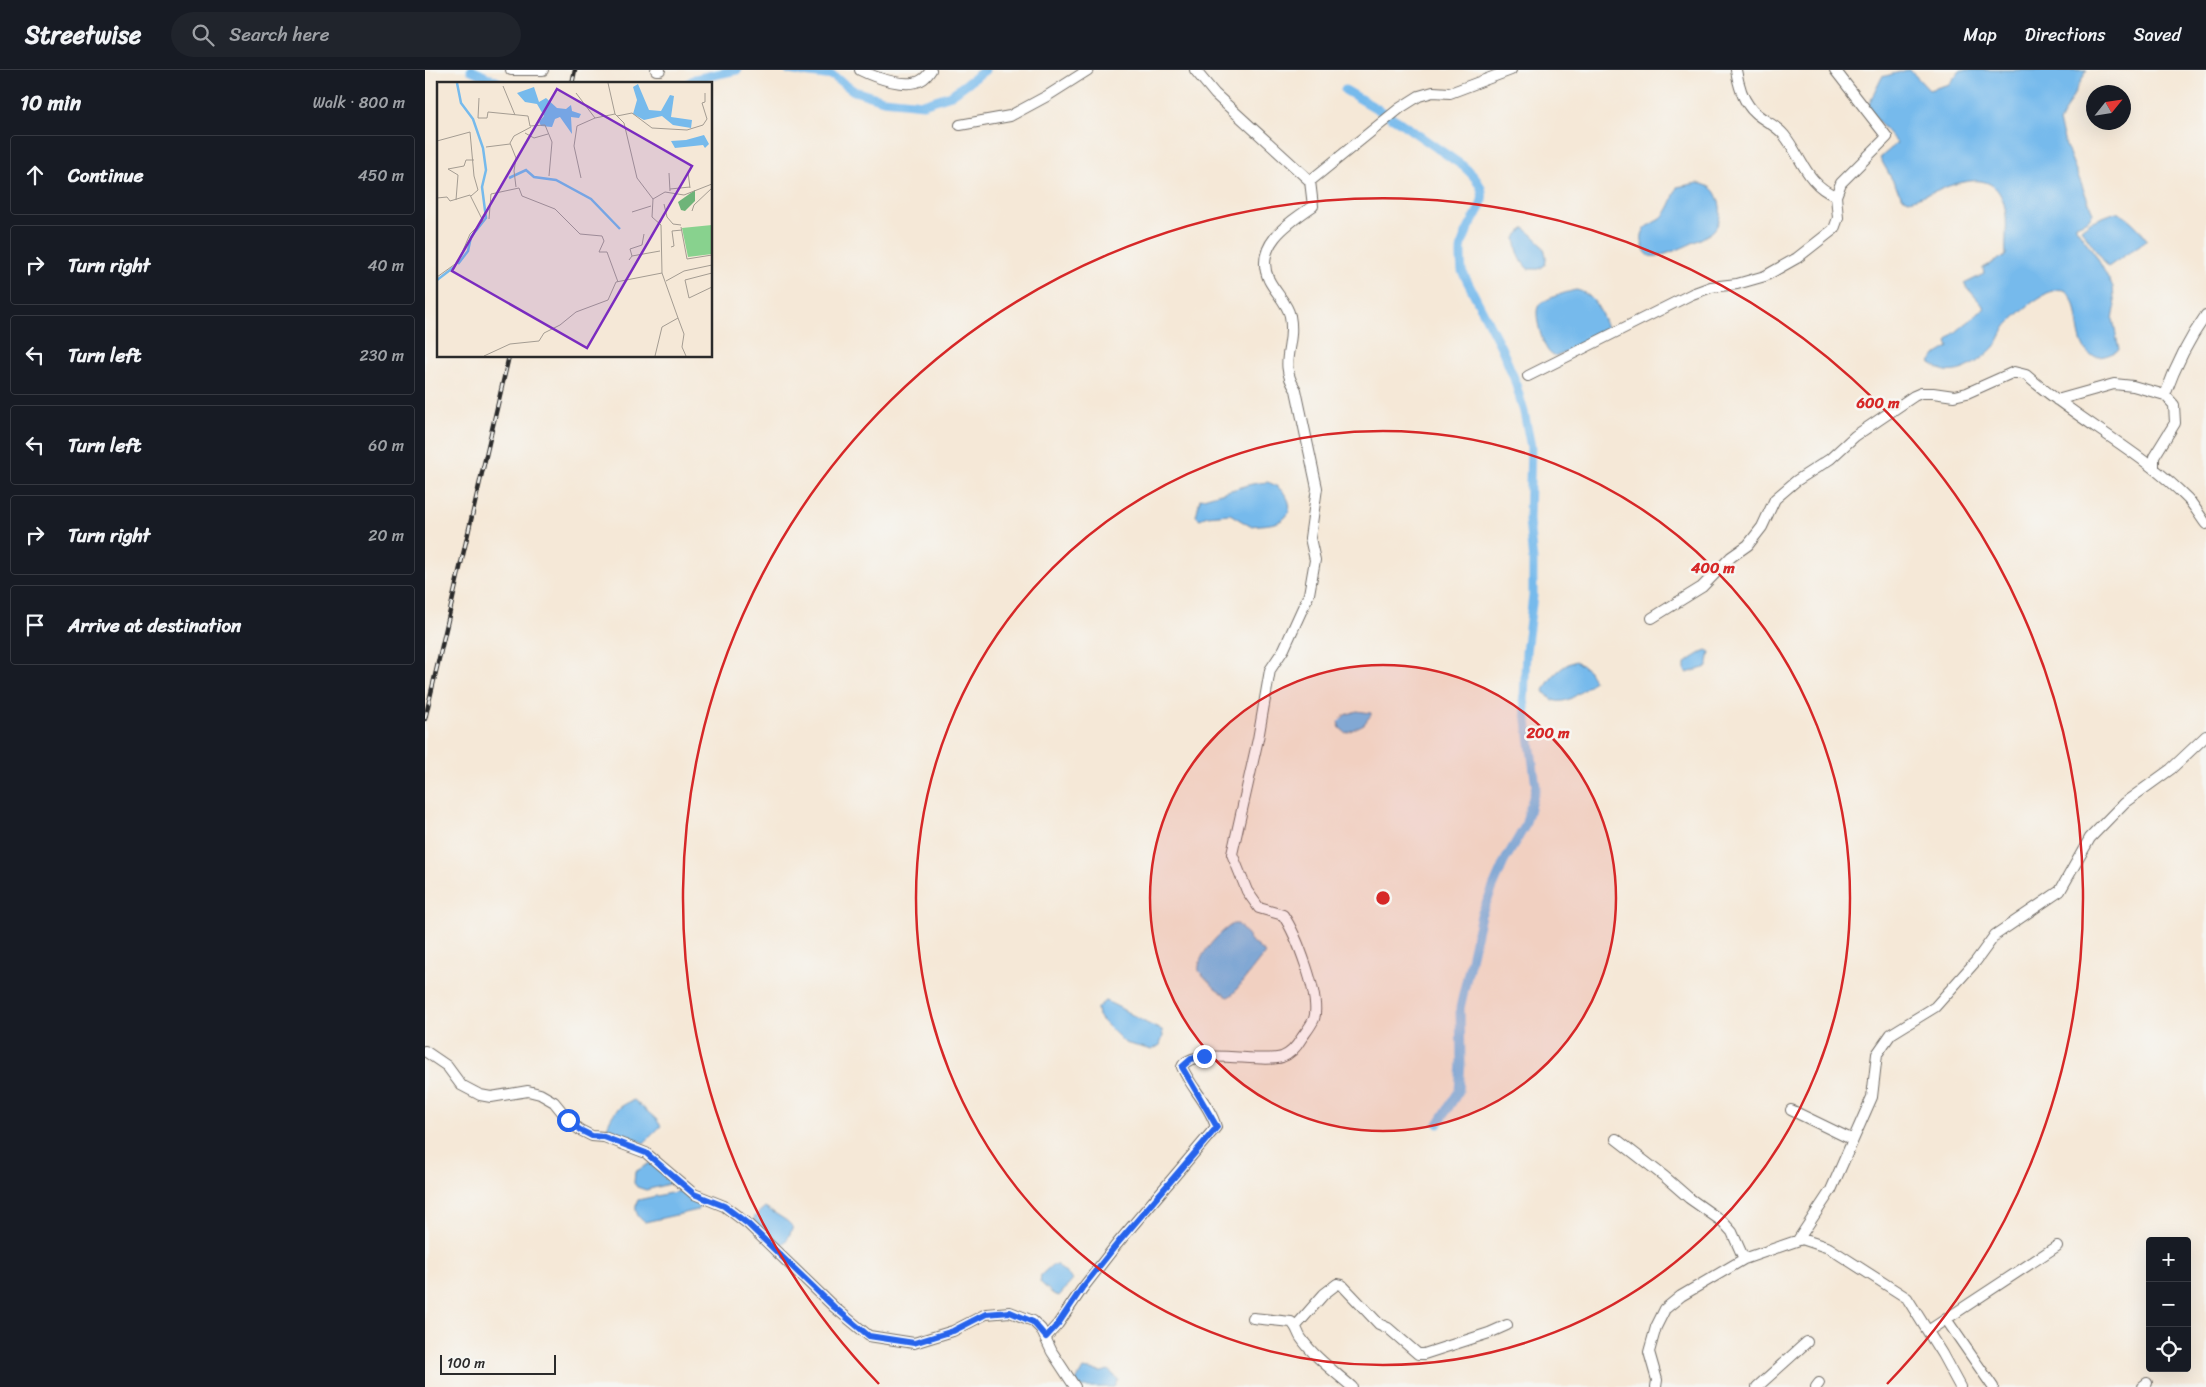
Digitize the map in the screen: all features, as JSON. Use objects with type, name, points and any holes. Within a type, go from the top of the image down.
[{"type":"street","points":[[511,70],[543,70]]},
{"type":"street","points":[[860,70],[898,83],[921,80],[931,70]]},
{"type":"street","points":[[960,124],[1009,116],[1047,96],[1088,70]]},
{"type":"street","points":[[1046,1337],[1058,1324],[1082,1288],[1111,1251],[1217,1127],[1186,1075],[1182,1067],[1183,1064],[1191,1059],[1204,1056],[1267,1059],[1283,1056],[1296,1046],[1314,1020],[1315,1004],[1313,989],[1291,926],[1283,915],[1259,908],[1247,891],[1232,854],[1259,739],[1270,670],[1284,648],[1309,594],[1315,560],[1310,538],[1317,488],[1296,390],[1289,379],[1286,364],[1291,331],[1290,314],[1269,280],[1264,267],[1266,250],[1280,231],[1289,222],[1313,206],[1310,181],[1215,94],[1195,70]]},
{"type":"street","points":[[1310,181],[1400,108],[1425,93],[1450,93],[1511,70]]},
{"type":"street","points":[[1736,70],[1738,84],[1748,105],[1755,114],[1784,135],[1806,172],[1835,196]]},
{"type":"street","points":[[1529,376],[1692,294],[1711,287],[1737,284],[1765,276],[1797,258],[1834,229],[1838,218],[1835,196],[1841,182],[1887,137],[1835,70]]},
{"type":"street","points":[[2165,395],[2172,374],[2196,328],[2206,315]]},
{"type":"street","points":[[1652,618],[1703,587],[1731,557],[1748,545],[1761,527],[1775,499],[1830,459],[1855,436],[1921,393],[1954,396],[1967,393],[2014,372],[2026,375],[2057,400],[2154,468],[2189,501],[2206,524]]},
{"type":"street","points":[[2057,400],[2114,384],[2133,386],[2165,395],[2175,405],[2175,423],[2154,457],[2154,468]]},
{"type":"street","points":[[1798,1240],[1831,1190],[1872,1097],[1877,1054],[1891,1034],[1935,1007],[1976,961],[1995,935],[2060,891],[2090,838],[2124,803],[2171,769],[2206,736]]},
{"type":"street","points":[[425,1051],[447,1066],[461,1085],[480,1095],[491,1097],[528,1091],[540,1094],[554,1102],[568,1120],[580,1130],[592,1136],[604,1137],[646,1153],[694,1194],[724,1206],[748,1224],[834,1307],[869,1336],[914,1343],[953,1331],[986,1314],[1010,1312],[1033,1322],[1046,1337],[1052,1352],[1075,1387]]},
{"type":"street","points":[[1791,1110],[1853,1140]]},
{"type":"street","points":[[1616,1139],[1689,1198],[1723,1222],[1731,1232],[1744,1259]]},
{"type":"street","points":[[1655,1387],[1657,1380],[1649,1352],[1656,1327],[1665,1309],[1681,1296],[1744,1259],[1798,1240],[1829,1248],[1907,1298],[1960,1387]]},
{"type":"street","points":[[1928,1331],[2057,1246]]},
{"type":"street","points":[[1296,1326],[1324,1294],[1337,1284],[1342,1285],[1379,1324],[1388,1328],[1418,1354],[1425,1354],[1489,1333],[1507,1325]]},
{"type":"street","points":[[1253,1318],[1286,1320],[1296,1326],[1301,1338],[1328,1367],[1352,1387]]},
{"type":"street","points":[[1946,1319],[1993,1387]]},
{"type":"street","points":[[1757,1387],[1807,1342]]},
{"type":"water","points":[[1910,70],[1929,90],[1949,84],[1960,70],[2087,70],[2059,122],[2066,146],[2093,213],[2088,220],[2076,225],[2076,228],[2095,254],[2113,287],[2115,309],[2113,319],[2119,350],[2099,357],[2087,352],[2081,340],[2075,307],[2069,294],[2059,290],[2042,296],[2025,308],[2007,326],[1993,348],[1971,365],[1963,369],[1946,371],[1930,362],[1937,354],[1949,347],[1947,342],[1951,336],[1985,308],[1964,284],[1984,274],[1983,268],[2006,255],[2006,213],[1999,192],[1990,184],[1978,181],[1964,182],[1909,200],[1902,197],[1880,158],[1897,143],[1867,108],[1882,77]]},
{"type":"water","points":[[1698,183],[1712,189],[1717,198],[1720,213],[1719,221],[1715,228],[1709,234],[1682,248],[1663,255],[1650,256],[1644,250],[1642,243],[1643,232],[1648,226],[1664,215],[1677,187]]},
{"type":"water","points":[[2116,212],[2134,224],[2147,240],[2108,267],[2081,229],[2090,222]]},
{"type":"water","points":[[1524,228],[1537,239],[1546,254],[1545,265],[1539,269],[1528,269],[1519,255],[1515,238]]},
{"type":"water","points":[[1576,290],[1588,295],[1592,299],[1600,310],[1607,329],[1605,334],[1556,356],[1548,351],[1542,339],[1537,317],[1538,307],[1549,299]]},
{"type":"water","points":[[1267,482],[1285,494],[1290,506],[1285,518],[1278,522],[1250,526],[1230,514],[1207,516],[1200,519],[1196,516],[1200,499],[1252,484]]},
{"type":"water","points":[[1706,650],[1710,652],[1707,667],[1687,673],[1685,671],[1685,663]]},
{"type":"water","points":[[1576,661],[1589,671],[1594,681],[1576,696],[1569,699],[1556,701],[1550,698],[1544,691],[1549,682],[1561,669]]},
{"type":"water","points":[[1357,711],[1371,713],[1371,715],[1364,724],[1346,733],[1340,728],[1338,722],[1345,715]]},
{"type":"water","points":[[1233,924],[1238,924],[1253,943],[1265,953],[1233,994],[1228,997],[1215,988],[1199,971],[1199,965],[1210,944]]},
{"type":"water","points":[[1105,1001],[1162,1030],[1163,1036],[1160,1045],[1152,1050],[1125,1043],[1098,1016],[1097,1008]]},
{"type":"water","points":[[634,1100],[656,1119],[661,1126],[644,1143],[607,1128],[617,1110]]},
{"type":"water","points":[[653,1161],[676,1182],[646,1190],[637,1187],[634,1183],[635,1172]]},
{"type":"water","points":[[684,1190],[700,1204],[698,1210],[645,1222],[638,1215],[636,1206],[638,1200]]},
{"type":"water","points":[[765,1207],[793,1227],[787,1240],[778,1247],[752,1225],[755,1216]]},
{"type":"water","points":[[1052,1265],[1057,1265],[1073,1280],[1059,1296],[1053,1294],[1040,1282],[1041,1275]]},
{"type":"water","points":[[1083,1369],[1102,1372],[1108,1370],[1118,1379],[1114,1387],[1080,1387],[1076,1381]]},
{"type":"waterway","points":[[471,70],[498,82]]},
{"type":"waterway","points":[[690,82],[695,79],[737,70]]},
{"type":"waterway","points":[[788,70],[833,76],[854,91],[883,100],[923,104],[951,95],[985,70]]},
{"type":"waterway","points":[[1345,90],[1398,121],[1463,166],[1475,177],[1481,187],[1481,205],[1462,244],[1462,271],[1501,347],[1514,378],[1524,412],[1531,447],[1529,520],[1533,561],[1533,596],[1526,652],[1524,699],[1536,786],[1525,826],[1504,862],[1481,915],[1460,1008],[1461,1062],[1459,1091],[1438,1124]]},
{"type":"railway","points":[[572,82],[575,70]]},
{"type":"railway","points":[[425,719],[509,358]]},
{"type":"route","points":[[568,1120],[580,1130],[592,1136],[604,1137],[646,1153],[671,1172],[694,1194],[724,1206],[748,1224],[834,1307],[869,1336],[914,1343],[953,1331],[986,1314],[1010,1312],[1033,1322],[1046,1337],[1058,1324],[1082,1288],[1117,1244],[1217,1127],[1215,1120],[1182,1067],[1186,1061],[1204,1056]]}]
